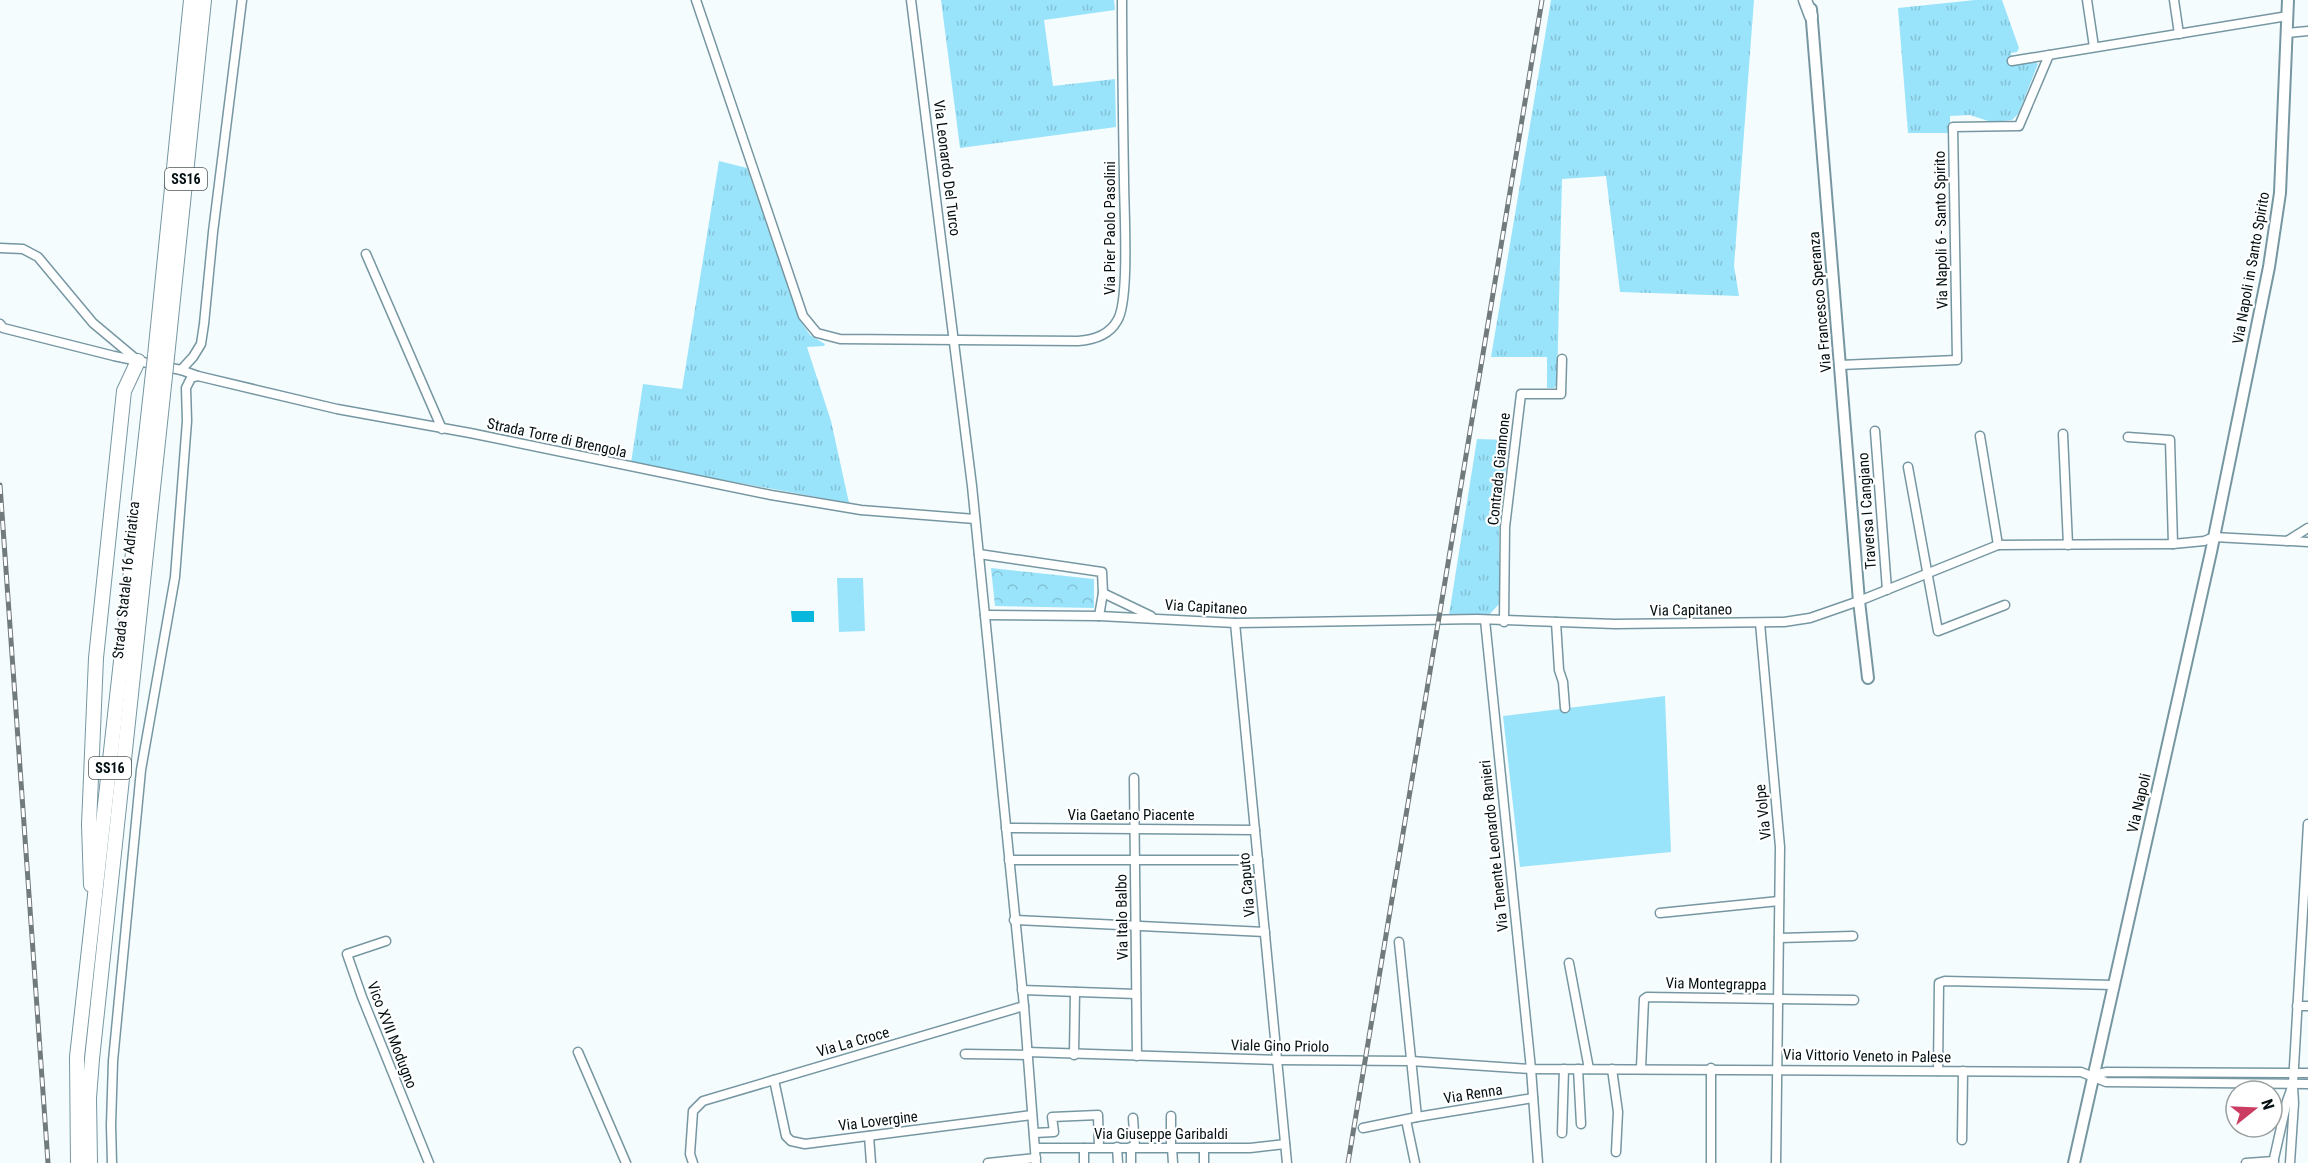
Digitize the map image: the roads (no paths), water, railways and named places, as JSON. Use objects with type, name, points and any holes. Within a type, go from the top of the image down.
[{"type":"highway","name":"Strada Statale 16 Adriatica","points":[[161,357],[191,0]]},
{"type":"highway","name":"Strada Statale 16 Adriatica","points":[[78,1163],[77,1057],[204,0]]},
{"type":"highway","points":[[94,915],[89,850],[96,658],[124,391],[138,361]]},
{"type":"highway","name":"Strada Statale 16 Adriatica","points":[[90,1163],[88,1098],[159,374]]},
{"type":"main road","points":[[1808,0],[1811,16]]},
{"type":"street","points":[[181,370],[194,357],[201,344],[242,0]]},
{"type":"street","points":[[696,0],[807,323],[818,333],[840,339],[954,340]]},
{"type":"street","name":"Via Leonardo Del Turco","points":[[911,0],[979,554],[1024,1006],[1036,1160]]},
{"type":"street","name":"Via Pier Paolo Pasolini","points":[[954,340],[1086,340],[1104,334],[1118,321],[1123,309],[1125,255],[1122,0]]},
{"type":"street","points":[[2087,0],[2094,47]]},
{"type":"street","points":[[2174,0],[2179,34]]},
{"type":"street","name":"Via Napoli in Santo Spirito","points":[[2214,537],[2269,267],[2280,194],[2288,0]]},
{"type":"street","name":"Via Francesco Speranza","points":[[1811,16],[1859,601],[1868,678]]},
{"type":"street","points":[[2012,61],[2288,16]]},
{"type":"street","points":[[2287,33],[2308,32]]},
{"type":"street","name":"Via Napoli 6 - Santo Spirito","points":[[1840,365],[1957,360],[1953,127],[2019,126],[2049,55]]},
{"type":"street","points":[[1,248],[23,249],[38,257],[93,323],[138,361]]},
{"type":"street","points":[[366,254],[442,429]]},
{"type":"street","name":"Strada Torre di Brengola","points":[[0,324],[3,328],[337,409],[654,472],[861,510],[975,519]]},
{"type":"street","name":"Contrada Giannone","points":[[1504,622],[1505,527],[1521,394],[1561,394],[1562,359]]},
{"type":"street","points":[[112,1163],[113,1061],[141,770],[176,577],[187,421],[186,388],[191,378],[198,376]]},
{"type":"street","name":"Traversa I Cangiano","points":[[1875,431],[1887,590]]},
{"type":"street","points":[[2063,434],[2068,545]]},
{"type":"street","points":[[1980,436],[1998,545]]},
{"type":"street","points":[[2128,437],[2170,440],[2173,544]]},
{"type":"street","points":[[1908,467],[1938,631],[2005,605]]},
{"type":"street","points":[[2287,541],[2308,528]]},
{"type":"street","name":"Via Capitaneo","points":[[985,615],[1099,616],[1235,623],[1485,620],[1615,624],[1760,623],[1810,618],[1859,601],[1998,545],[2173,544],[2204,541],[2214,537],[2308,542]]},
{"type":"street","name":"Via Napoli","points":[[2074,1163],[2214,537]]},
{"type":"street","points":[[979,554],[1102,572],[1103,593],[1099,616]]},
{"type":"street","points":[[1103,593],[1154,618]]},
{"type":"street","name":"Via Tenente Leonardo Ranieri","points":[[1485,620],[1531,1069],[1538,1163]]},
{"type":"street","points":[[1556,622],[1559,670],[1563,682],[1565,708]]},
{"type":"street","name":"Via Caputo","points":[[1235,623],[1287,1163]]},
{"type":"street","name":"Via Volpe","points":[[1760,623],[1780,848],[1776,1163]]},
{"type":"street","name":"Via Italo Balbo","points":[[1134,778],[1137,1056]]},
{"type":"street","points":[[2290,1163],[2296,1006],[2308,824]]},
{"type":"street","name":"Via Gaetano Piacente","points":[[1006,828],[1255,830]]},
{"type":"street","points":[[1009,860],[1258,860]]},
{"type":"street","points":[[1660,913],[1779,901]]},
{"type":"street","points":[[1014,920],[1265,932]]},
{"type":"street","points":[[1779,938],[1853,936]]},
{"type":"street","name":"Vico XVII Modugno","points":[[386,941],[347,954],[429,1163]]},
{"type":"street","points":[[1399,942],[1417,1117]]},
{"type":"street","points":[[1569,963],[1589,1069]]},
{"type":"street","points":[[1938,1071],[1939,983],[1945,981],[2114,985]]},
{"type":"street","points":[[1022,990],[1136,994]]},
{"type":"street","points":[[1074,1055],[1075,992]]},
{"type":"street","name":"Via Montegrappa","points":[[1641,1068],[1644,999],[1653,996],[1854,1000]]},
{"type":"street","name":"Via La Croce","points":[[693,1163],[690,1154],[693,1111],[704,1101],[1024,1006]]},
{"type":"street","points":[[2296,1006],[2308,1006]]},
{"type":"street","points":[[578,1052],[626,1163]]},
{"type":"street","name":"Viale Gino Priolo","points":[[965,1054],[1027,1053],[1411,1061],[1531,1069],[1589,1069]]},
{"type":"street","points":[[1711,1068],[1711,1163]]},
{"type":"street","points":[[1562,1133],[1564,1069]]},
{"type":"street","points":[[1578,1069],[1581,1124]]},
{"type":"street","name":"Via Vittorio Veneto in Palese","points":[[1589,1069],[2081,1072],[2106,1082],[2308,1084]]},
{"type":"street","points":[[1612,1069],[1618,1112],[1616,1152]]},
{"type":"street","points":[[1962,1140],[1963,1071]]},
{"type":"street","name":"Via Vittorio Veneto in Palese","points":[[2093,1075],[2107,1072],[2308,1073]]},
{"type":"street","name":"Via Lovergine","points":[[774,1080],[786,1136],[791,1141],[806,1144],[1032,1115]]},
{"type":"street","points":[[2246,1163],[2273,1162],[2293,1084]]},
{"type":"street","name":"Via Renna","points":[[1363,1128],[1407,1124],[1417,1117],[1533,1098]]},
{"type":"street","points":[[1034,1133],[1054,1132],[1053,1117],[1098,1115],[1099,1147]]},
{"type":"street","points":[[1171,1116],[1173,1163]]},
{"type":"street","points":[[1131,1163],[1133,1118]]},
{"type":"street","points":[[1407,1124],[1415,1163]]},
{"type":"street","points":[[869,1137],[872,1163]]},
{"type":"street","name":"Via Giuseppe Garibaldi","points":[[1036,1148],[1204,1148],[1286,1144]]},
{"type":"street","points":[[1117,1147],[1118,1163]]},
{"type":"street","points":[[1084,1148],[1084,1163]]},
{"type":"street","points":[[1204,1148],[1204,1163]]},
{"type":"street","points":[[988,1163],[1036,1160]]},
{"type":"railway","points":[[1348,1163],[1542,0]]},
{"type":"railway","points":[[0,485],[48,1163]]}]
